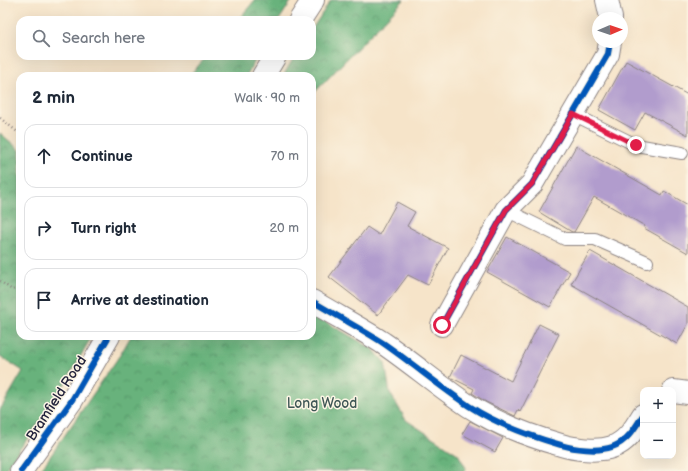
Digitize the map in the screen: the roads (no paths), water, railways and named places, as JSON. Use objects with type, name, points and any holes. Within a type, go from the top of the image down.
[{"type":"street","points":[[303,16],[313,0]]},
{"type":"street","points":[[607,0],[610,12]]},
{"type":"street","points":[[442,325],[506,210],[532,184],[608,54],[609,48]]},
{"type":"street","points":[[265,72],[273,60]]},
{"type":"street","points":[[316,303],[382,342],[469,406],[492,419],[546,441],[572,448],[592,450],[611,448],[623,442],[640,420]]},
{"type":"street","name":"Bramfield Road","points":[[21,471],[72,400],[107,340]]},
{"type":"street","points":[[676,391],[688,393]]},
{"type":"lane","points":[[573,114],[636,145],[682,153]]},
{"type":"lane","points":[[506,210],[565,239],[595,239],[647,262]]},
{"type":"park label","name":"Long Wood","points":[[322,403]]}]
